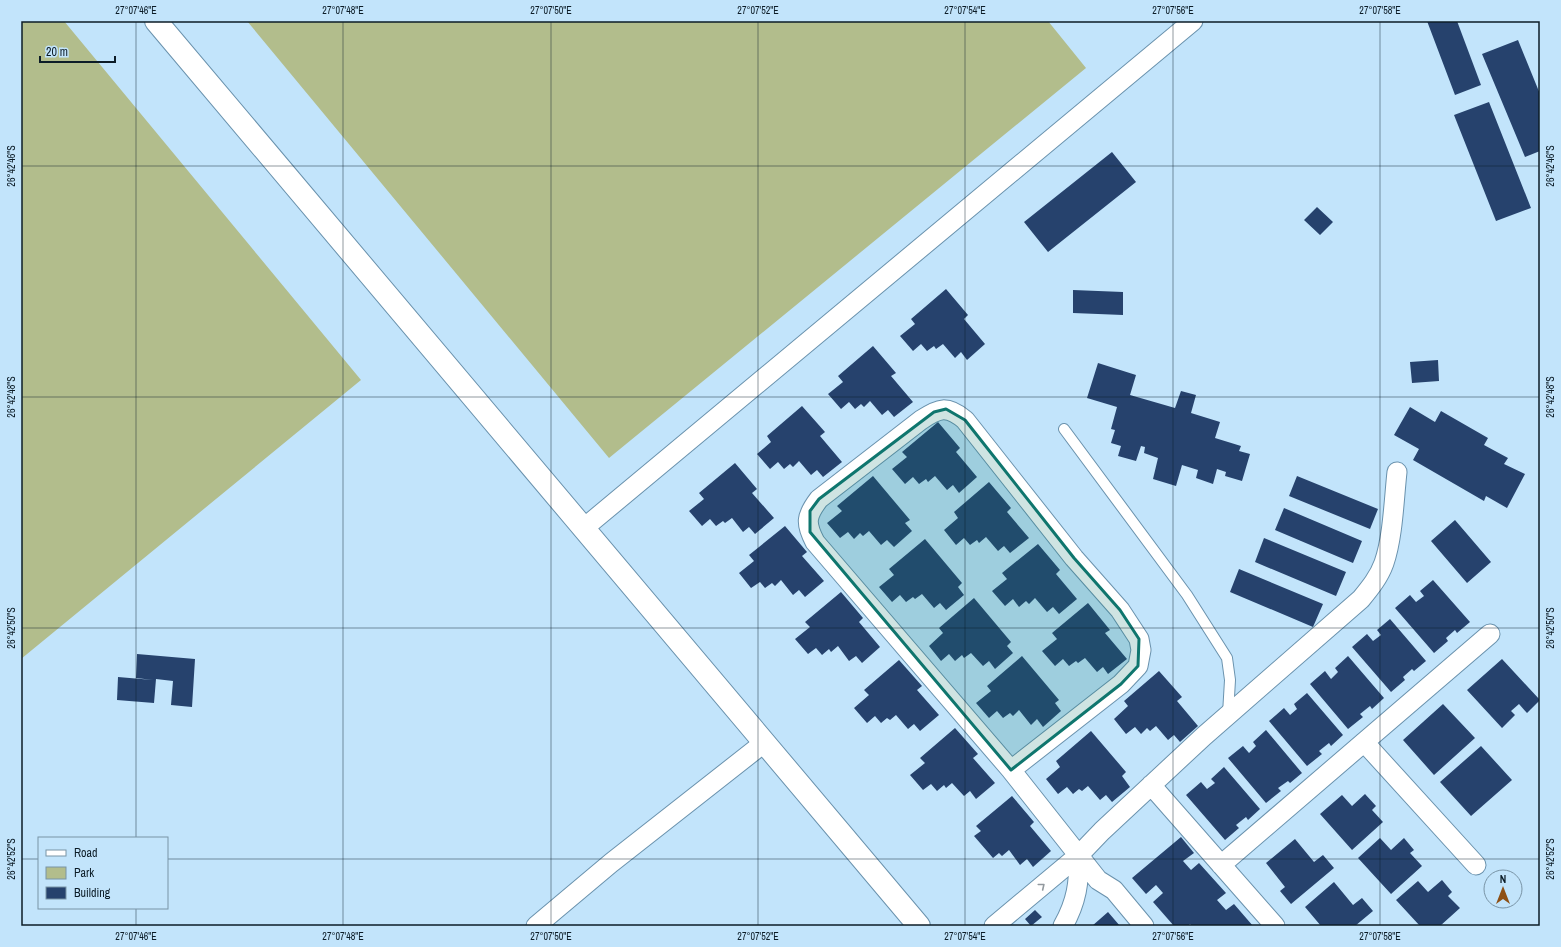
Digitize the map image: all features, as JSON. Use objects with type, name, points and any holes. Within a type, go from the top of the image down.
[{"type":"street","points":[[156,21],[919,926]]},
{"type":"street","points":[[584,528],[1193,21]]},
{"type":"street","points":[[1011,770],[1121,684],[1138,666],[1141,650],[1140,639],[1120,610],[1074,558],[965,420],[956,412],[946,409],[934,412],[922,420],[819,499],[810,511],[808,521],[810,532],[815,542],[1011,770],[1098,880],[1114,890],[1144,926]]},
{"type":"street","points":[[994,926],[1079,855],[1102,831],[1204,736],[1361,600],[1384,564],[1388,548],[1397,472]]},
{"type":"street","points":[[1221,865],[1490,634]]},
{"type":"street","points":[[536,926],[611,863],[765,742]]},
{"type":"street","points":[[1364,742],[1476,865]]},
{"type":"street","points":[[1151,785],[1275,926]]},
{"type":"street","points":[[1062,926],[1072,910],[1079,884],[1079,855]]},
{"type":"lane","points":[[1064,429],[1187,594],[1227,658],[1230,680],[1228,716]]},
{"type":"highlighted area","points":[[946,409],[965,420],[1074,558],[1120,610],[1139,639],[1138,666],[1121,684],[1011,770],[810,532],[810,511],[819,499],[934,412]]},
{"type":"green space","points":[[21,21],[64,21],[361,380],[21,659]]},
{"type":"green space","points":[[247,21],[1048,21],[1086,68],[609,458]]},
{"type":"building","points":[[1427,21],[1457,21],[1481,85],[1455,95]]},
{"type":"building","points":[[1518,40],[1540,94],[1540,151],[1525,157],[1482,54]]},
{"type":"building","points":[[1489,102],[1531,208],[1496,221],[1454,115]]},
{"type":"building","points":[[1112,152],[1136,182],[1048,252],[1024,222]]},
{"type":"building","points":[[1317,207],[1333,222],[1320,235],[1304,220]]},
{"type":"building","points":[[946,289],[968,315],[964,319],[985,344],[967,360],[961,352],[955,358],[943,344],[936,349],[934,346],[927,351],[921,344],[913,351],[900,336],[915,324],[911,319]]},
{"type":"building","points":[[1073,290],[1123,292],[1123,315],[1073,313]]},
{"type":"building","points":[[873,346],[896,373],[891,376],[913,402],[894,417],[888,410],[882,415],[870,401],[864,407],[861,404],[855,409],[849,402],[841,409],[828,394],[843,382],[838,376]]},
{"type":"building","points":[[1438,360],[1439,381],[1412,383],[1410,362]]},
{"type":"building","points":[[1098,363],[1136,375],[1130,395],[1175,408],[1181,391],[1196,395],[1191,413],[1220,422],[1215,438],[1241,446],[1239,451],[1250,454],[1242,481],[1225,476],[1226,472],[1217,469],[1213,484],[1196,478],[1198,470],[1182,465],[1176,486],[1153,479],[1158,458],[1144,453],[1145,447],[1141,446],[1136,461],[1118,456],[1121,446],[1111,443],[1115,430],[1111,429],[1117,407],[1087,398]]},
{"type":"building","points":[[802,406],[825,432],[820,436],[842,462],[823,477],[817,470],[811,475],[799,461],[793,467],[790,464],[784,469],[778,462],[770,469],[757,454],[771,442],[767,436]]},
{"type":"building","points":[[1410,407],[1435,422],[1441,411],[1488,438],[1484,445],[1508,458],[1504,464],[1525,474],[1507,508],[1486,496],[1484,501],[1413,460],[1419,449],[1394,435]]},
{"type":"building","points":[[938,422],[960,448],[956,452],[977,477],[959,493],[953,485],[947,490],[935,476],[928,482],[926,479],[919,484],[913,477],[905,484],[892,469],[907,457],[902,452]]},
{"type":"building","points":[[735,463],[757,489],[752,493],[774,518],[755,534],[749,527],[743,532],[732,518],[725,523],[723,521],[716,526],[710,519],[702,526],[689,511],[704,499],[699,493]]},
{"type":"building","points":[[873,476],[910,520],[905,523],[912,531],[894,547],[887,540],[881,545],[869,531],[863,536],[860,533],[854,539],[848,532],[840,538],[827,523],[842,511],[837,506]]},
{"type":"building","points":[[1297,476],[1378,509],[1370,529],[1289,496]]},
{"type":"building","points":[[989,482],[1011,508],[1007,512],[1029,538],[1010,553],[1004,546],[998,551],[986,537],[979,543],[977,540],[970,545],[964,538],[956,545],[944,530],[958,518],[954,512]]},
{"type":"building","points":[[1284,508],[1362,541],[1353,563],[1275,530]]},
{"type":"building","points":[[1455,520],[1491,562],[1467,583],[1431,541]]},
{"type":"building","points":[[785,526],[807,552],[802,556],[824,581],[805,597],[799,590],[793,595],[781,580],[775,586],[772,583],[765,588],[760,582],[751,588],[739,573],[754,561],[749,555]]},
{"type":"building","points":[[1264,538],[1346,572],[1336,596],[1255,562]]},
{"type":"building","points":[[925,539],[962,583],[958,587],[964,595],[946,610],[940,603],[934,608],[922,594],[915,599],[913,597],[906,602],[900,595],[892,602],[879,587],[894,575],[889,569]]},
{"type":"building","points":[[1038,544],[1060,570],[1056,574],[1077,599],[1059,614],[1053,607],[1047,612],[1035,598],[1029,604],[1026,601],[1019,607],[1013,599],[1005,606],[992,591],[1007,579],[1002,573]]},
{"type":"building","points":[[1239,569],[1323,604],[1313,627],[1230,592]]},
{"type":"building","points":[[1433,580],[1470,622],[1457,633],[1455,630],[1446,638],[1448,641],[1434,653],[1395,608],[1410,595],[1416,602],[1424,596],[1420,591]]},
{"type":"building","points":[[841,592],[863,618],[859,622],[880,647],[862,663],[856,656],[849,661],[838,646],[831,652],[829,649],[822,655],[816,648],[808,654],[795,639],[810,627],[805,622]]},
{"type":"building","points":[[974,598],[1011,642],[1007,646],[1013,653],[995,669],[989,661],[983,666],[971,653],[964,658],[962,655],[955,661],[949,654],[941,661],[929,646],[943,633],[939,628]]},
{"type":"building","points":[[1088,603],[1110,630],[1105,633],[1127,659],[1108,674],[1103,667],[1097,672],[1085,658],[1078,663],[1076,661],[1069,666],[1063,659],[1055,666],[1042,651],[1057,639],[1052,633]]},
{"type":"building","points":[[1390,619],[1426,661],[1414,671],[1412,669],[1403,677],[1405,680],[1391,692],[1352,647],[1367,634],[1373,641],[1381,635],[1377,630]]},
{"type":"building","points":[[137,654],[195,659],[192,707],[171,705],[173,681],[156,679],[154,703],[117,700],[118,677],[153,680],[136,678]]},
{"type":"building","points":[[1022,656],[1059,700],[1055,703],[1061,711],[1043,727],[1037,719],[1031,725],[1019,710],[1013,716],[1010,713],[1003,718],[997,711],[989,718],[976,703],[991,691],[987,686]]},
{"type":"building","points":[[1348,656],[1384,698],[1372,709],[1370,706],[1360,714],[1363,717],[1348,729],[1310,684],[1325,671],[1331,679],[1338,672],[1335,668]]},
{"type":"building","points":[[1502,659],[1540,700],[1527,713],[1519,704],[1511,711],[1515,715],[1502,728],[1467,690]]},
{"type":"building","points":[[899,660],[922,686],[917,690],[939,715],[920,731],[914,724],[908,729],[896,715],[890,720],[887,718],[881,723],[875,716],[867,723],[854,708],[869,695],[864,690]]},
{"type":"building","points":[[1159,671],[1182,697],[1177,701],[1198,726],[1180,742],[1174,735],[1168,740],[1156,726],[1150,731],[1147,728],[1141,734],[1135,727],[1126,734],[1114,719],[1128,706],[1124,701]]},
{"type":"building","points":[[1307,693],[1343,735],[1331,746],[1329,743],[1319,751],[1322,754],[1307,766],[1269,721],[1284,708],[1290,715],[1297,709],[1294,704]]},
{"type":"building","points":[[1443,704],[1475,738],[1434,775],[1403,740]]},
{"type":"building","points":[[955,728],[978,754],[973,758],[995,783],[976,799],[970,791],[964,796],[952,783],[946,788],[944,785],[937,791],[931,784],[923,790],[910,775],[925,763],[920,758]]},
{"type":"building","points":[[1266,730],[1302,773],[1290,783],[1288,781],[1278,788],[1281,791],[1266,803],[1228,758],[1243,746],[1249,753],[1256,746],[1253,742]]},
{"type":"building","points":[[1091,731],[1126,772],[1122,776],[1130,787],[1112,802],[1106,795],[1100,800],[1088,786],[1082,791],[1079,789],[1073,794],[1067,787],[1058,794],[1046,779],[1060,767],[1056,761]]},
{"type":"building","points":[[1481,746],[1512,780],[1471,816],[1440,782]]},
{"type":"building","points":[[1224,767],[1260,809],[1248,820],[1246,817],[1236,825],[1239,828],[1225,840],[1186,795],[1201,782],[1207,789],[1215,783],[1211,779]]},
{"type":"building","points":[[1365,794],[1376,806],[1372,810],[1383,822],[1352,850],[1320,814],[1342,795],[1352,806]]},
{"type":"building","points":[[1012,796],[1034,822],[1030,826],[1051,851],[1033,867],[1027,859],[1020,865],[1009,850],[1002,856],[999,853],[993,858],[974,836],[981,831],[976,826]]},
{"type":"building","points":[[1181,837],[1194,853],[1183,861],[1191,870],[1199,863],[1226,893],[1217,900],[1226,910],[1234,904],[1253,926],[1192,926],[1190,924],[1188,926],[1174,926],[1153,902],[1163,893],[1156,885],[1146,894],[1132,878]]},
{"type":"building","points":[[1380,838],[1391,850],[1404,838],[1414,850],[1410,853],[1422,866],[1391,894],[1358,858]]},
{"type":"building","points":[[1295,839],[1314,862],[1323,855],[1334,868],[1291,904],[1280,891],[1285,887],[1266,863]]},
{"type":"building","points":[[1442,880],[1452,892],[1448,896],[1460,908],[1440,926],[1420,926],[1396,900],[1418,881],[1428,892]]},
{"type":"building","points":[[1334,882],[1353,905],[1362,898],[1373,911],[1355,926],[1321,926],[1305,907]]},
{"type":"building","points":[[1035,910],[1042,917],[1031,926],[1025,919]]},
{"type":"building","points":[[1108,912],[1120,926],[1092,926]]}]
